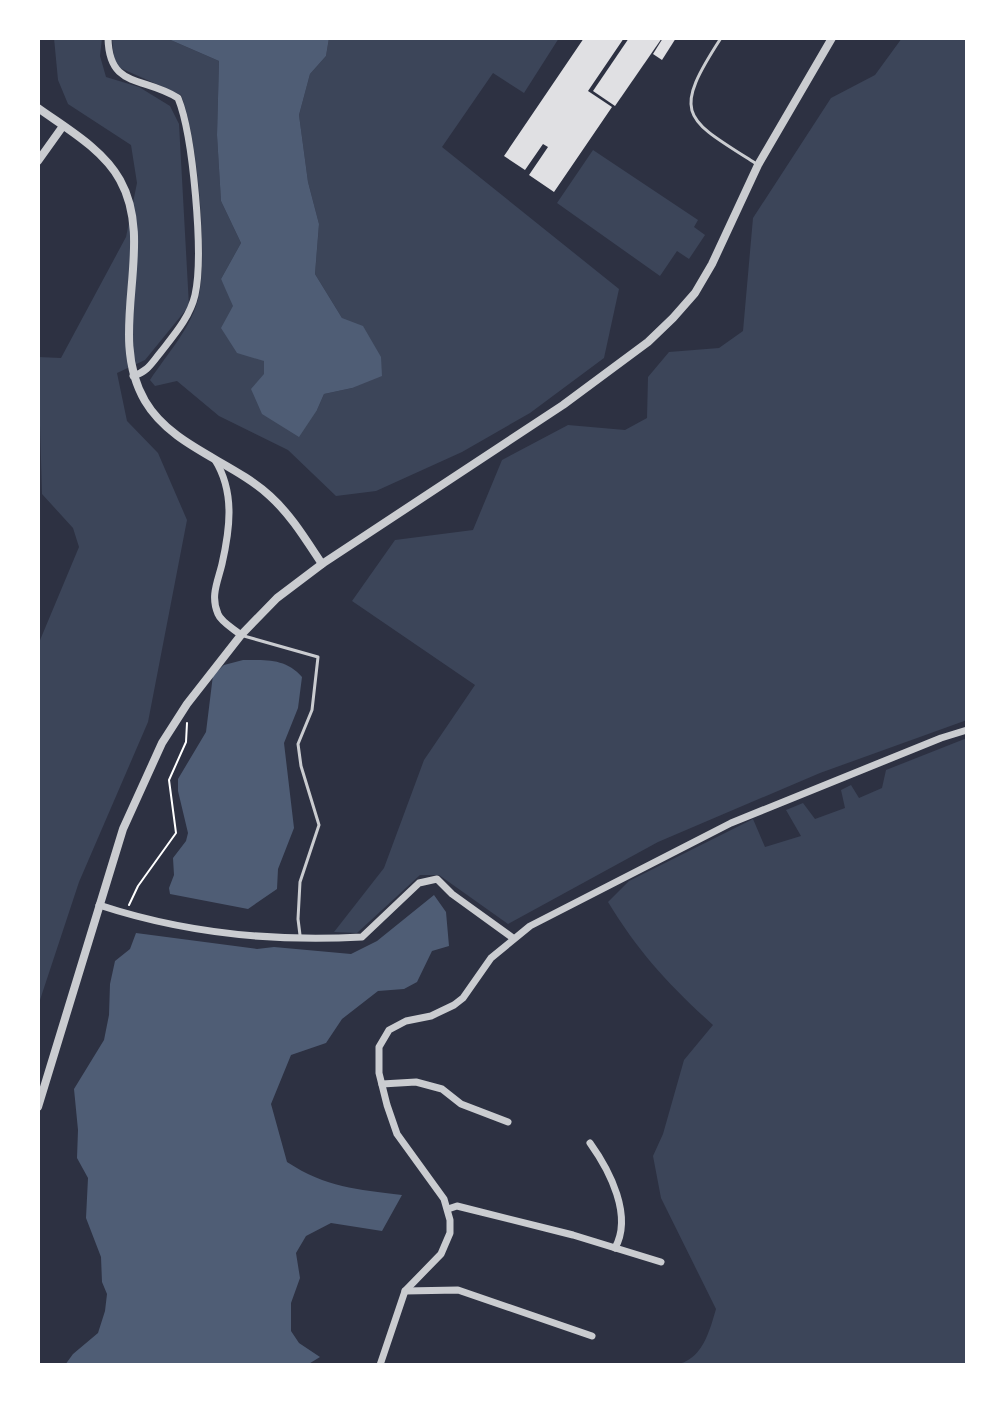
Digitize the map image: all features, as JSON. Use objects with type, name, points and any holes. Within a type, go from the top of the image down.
[{"type":"street","points":[[108,38],[110,61],[115,70],[178,98],[185,124],[199,250],[195,295],[187,317],[144,373],[133,376]]},
{"type":"street","points":[[38,1107],[123,829],[162,743],[187,704],[241,635],[277,598],[322,564],[563,405],[648,342],[688,301],[706,274],[758,165],[832,38]]},
{"type":"street","points":[[38,108],[107,162],[121,180],[129,202],[134,245],[128,335],[133,376],[145,401],[159,420],[179,436],[269,495],[290,517],[322,564]]},
{"type":"street","points":[[38,161],[63,126]]},
{"type":"street","points":[[213,458],[228,488],[230,517],[213,594],[218,615],[241,635]]},
{"type":"street","points":[[383,1364],[405,1291],[447,1245],[450,1233],[444,1199],[397,1134],[382,1084],[379,1047],[389,1030],[454,1005],[463,998],[491,958],[530,926],[731,823],[967,730]]},
{"type":"street","points":[[99,905],[171,925],[256,938],[362,937],[419,883],[437,879],[452,894],[513,938]]},
{"type":"street","points":[[382,1084],[416,1082],[442,1089],[461,1104],[508,1122]]},
{"type":"street","points":[[590,1143],[608,1172],[620,1210],[623,1235],[615,1248]]},
{"type":"street","points":[[448,1209],[457,1206],[573,1235],[661,1262]]},
{"type":"street","points":[[405,1291],[458,1290],[592,1336]]},
{"type":"lane","points":[[721,38],[692,86],[692,111],[705,131],[758,165]]},
{"type":"lane","points":[[241,635],[318,657],[312,710],[298,744],[301,766],[319,825],[300,882],[298,919],[301,939]]},
{"type":"path","points":[[125,914],[138,886],[176,833],[169,780],[186,742],[187,704]]},
{"type":"shaded area","points":[[54,38],[102,38],[100,56],[106,77],[139,87],[170,106],[179,124],[189,306],[145,360],[117,373],[127,421],[158,453],[187,520],[148,722],[79,882],[38,1006],[38,645],[79,547],[73,528],[42,494],[38,357],[61,358],[126,237],[137,183],[131,145],[68,104],[58,80]]},
{"type":"shaded area","points":[[112,38],[166,38],[219,61],[217,135],[221,201],[241,243],[221,279],[264,361],[264,374],[317,410],[324,394],[352,388],[342,318],[315,274],[319,224],[308,182],[299,115],[310,74],[326,56],[329,38],[559,38],[524,93],[493,73],[442,147],[619,289],[604,358],[530,413],[462,452],[376,491],[336,496],[288,450],[219,416],[177,381],[155,386],[150,380],[185,329],[199,295],[202,252],[196,165],[181,95],[118,67]]},
{"type":"shaded area","points":[[166,38],[329,38],[326,56],[310,74],[299,115],[308,182],[319,224],[315,274],[342,318],[363,326],[381,357],[382,376],[352,388],[324,394],[299,437],[262,414],[251,389],[264,374],[264,361],[237,353],[221,328],[233,306],[221,279],[241,243],[221,201],[217,135],[219,61]]},
{"type":"shaded area","points":[[902,38],[967,38],[967,720],[820,773],[658,842],[508,924],[439,875],[420,875],[357,933],[334,932],[384,868],[424,760],[475,685],[352,601],[395,540],[473,530],[502,460],[568,425],[625,430],[647,418],[648,377],[669,352],[719,348],[743,331],[753,218],[831,98],[875,75]]},
{"type":"shaded area","points":[[593,150],[698,220],[694,227],[705,235],[689,259],[677,251],[660,276],[557,203]]},
{"type":"shaded area","points":[[243,660],[282,663],[302,677],[298,708],[284,743],[294,828],[278,869],[277,889],[248,909],[170,894],[169,888],[174,875],[173,858],[186,841],[188,833],[178,779],[206,732],[213,675],[224,665]]},
{"type":"shaded area","points":[[967,738],[967,1365],[675,1365],[692,1358],[698,1351],[716,1309],[661,1198],[653,1156],[663,1134],[684,1060],[713,1025],[656,968],[608,902],[629,881],[753,819],[765,847],[801,836],[786,810],[803,803],[815,819],[845,808],[841,790],[851,785],[859,798],[882,788],[886,770]]},
{"type":"shaded area","points":[[434,895],[446,912],[449,946],[432,951],[417,982],[404,989],[378,991],[342,1019],[326,1043],[291,1055],[271,1104],[287,1162],[329,1182],[402,1195],[382,1231],[331,1223],[306,1236],[296,1253],[300,1278],[291,1303],[291,1331],[299,1343],[320,1357],[307,1365],[65,1365],[98,1333],[107,1294],[102,1282],[101,1257],[86,1218],[88,1178],[77,1158],[74,1089],[104,1040],[115,961],[130,949],[136,933],[257,949],[274,947],[351,954],[377,941]]},
{"type":"building","points":[[584,38],[624,38],[588,91],[612,107],[554,192],[529,175],[548,147],[543,144],[525,170],[504,156]]},
{"type":"building","points":[[629,38],[662,38],[615,106],[593,91]]},
{"type":"building","points":[[663,38],[676,38],[662,60],[653,54]]}]
